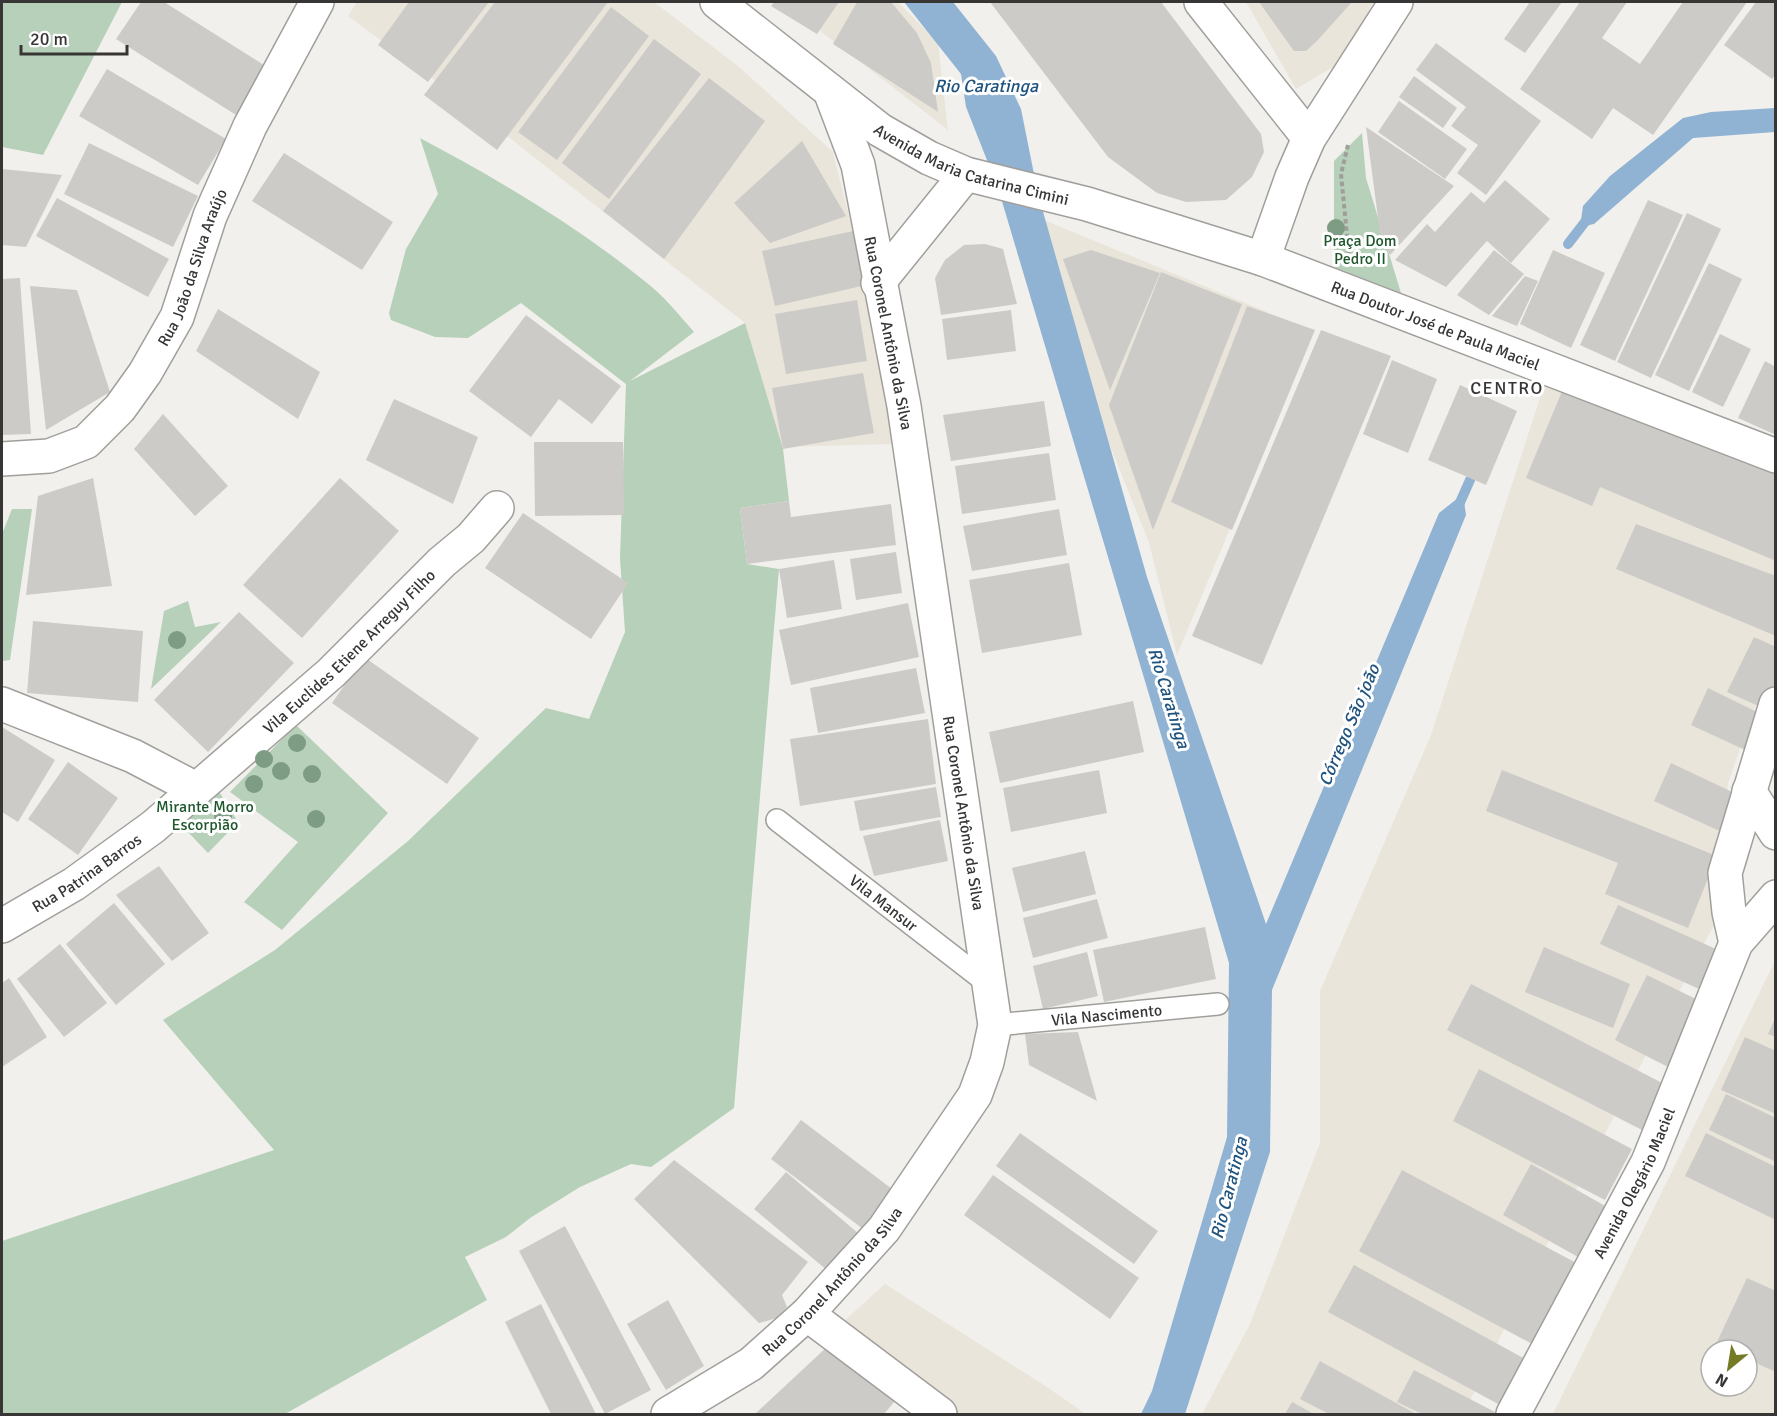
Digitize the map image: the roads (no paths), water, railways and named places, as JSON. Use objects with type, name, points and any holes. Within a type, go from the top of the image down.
[{"type":"main road","name":"Rua João da Silva Araújo","points":[[2,459],[49,456],[86,442],[120,408],[145,373],[177,317],[210,216],[250,126],[317,2]]},
{"type":"main road","name":"Avenida Maria Catarina Cimini","points":[[717,2],[880,130],[929,158],[979,177],[1087,204],[1263,259]]},
{"type":"main road","points":[[1201,2],[1309,138]]},
{"type":"main road","points":[[1263,259],[1292,177],[1309,138],[1396,2]]},
{"type":"main road","name":"Rua Coronel Antônio da Silva","points":[[668,1414],[751,1364],[807,1314],[884,1229],[945,1143],[975,1095],[987,1062],[995,1025],[904,406],[878,283],[858,165],[830,91]]},
{"type":"main road","points":[[878,283],[979,177]]},
{"type":"main road","name":"Rua Doutor José de Paula Maciel","points":[[1263,259],[1776,456]]},
{"type":"main road","name":"Vila Euclides Etiene Arreguy Filho","points":[[196,789],[331,673],[442,562],[471,538],[497,508]]},
{"type":"main road","points":[[2,704],[133,756],[196,789]]},
{"type":"main road","points":[[1736,943],[1729,912],[1725,873],[1776,704]]},
{"type":"main road","name":"Rua Patrina Barros","points":[[2,926],[44,904],[128,848],[196,789]]},
{"type":"main road","points":[[1749,791],[1776,833]]},
{"type":"main road","name":"Avenida Olegário Maciel","points":[[1513,1414],[1648,1162],[1736,943],[1776,897]]},
{"type":"main road","points":[[807,1314],[940,1414]]},
{"type":"lane","name":"Vila Mansur","points":[[777,820],[990,985]]},
{"type":"lane","name":"Vila Nascimento","points":[[995,1025],[1218,1004]]},
{"type":"water","name":"Rio Caratinga","points":[[904,2],[953,2],[996,56],[1021,109],[1038,194],[1147,577],[1266,924],[1439,513],[1463,494],[1466,515],[1272,990],[1270,1152],[1185,1414],[1141,1414],[1152,1391],[1227,1137],[1229,963],[998,188],[966,107],[961,74]]},
{"type":"water","points":[[1775,108],[1775,132],[1693,138],[1594,224],[1580,227],[1583,206],[1610,176],[1683,118],[1711,112]]},
{"type":"waterway","name":"Córrego São joão","points":[[1568,244],[1588,218]]},
{"type":"waterway","name":"Córrego São joão","points":[[1458,507],[1470,480]]},
{"type":"district","name":"CENTRO","points":[[1507,388]]},
{"type":"park label","name":"Praça Dom Pedro II","points":[[1360,249]]},
{"type":"park label","name":"Mirante Morro Escorpião","points":[[205,815]]}]
